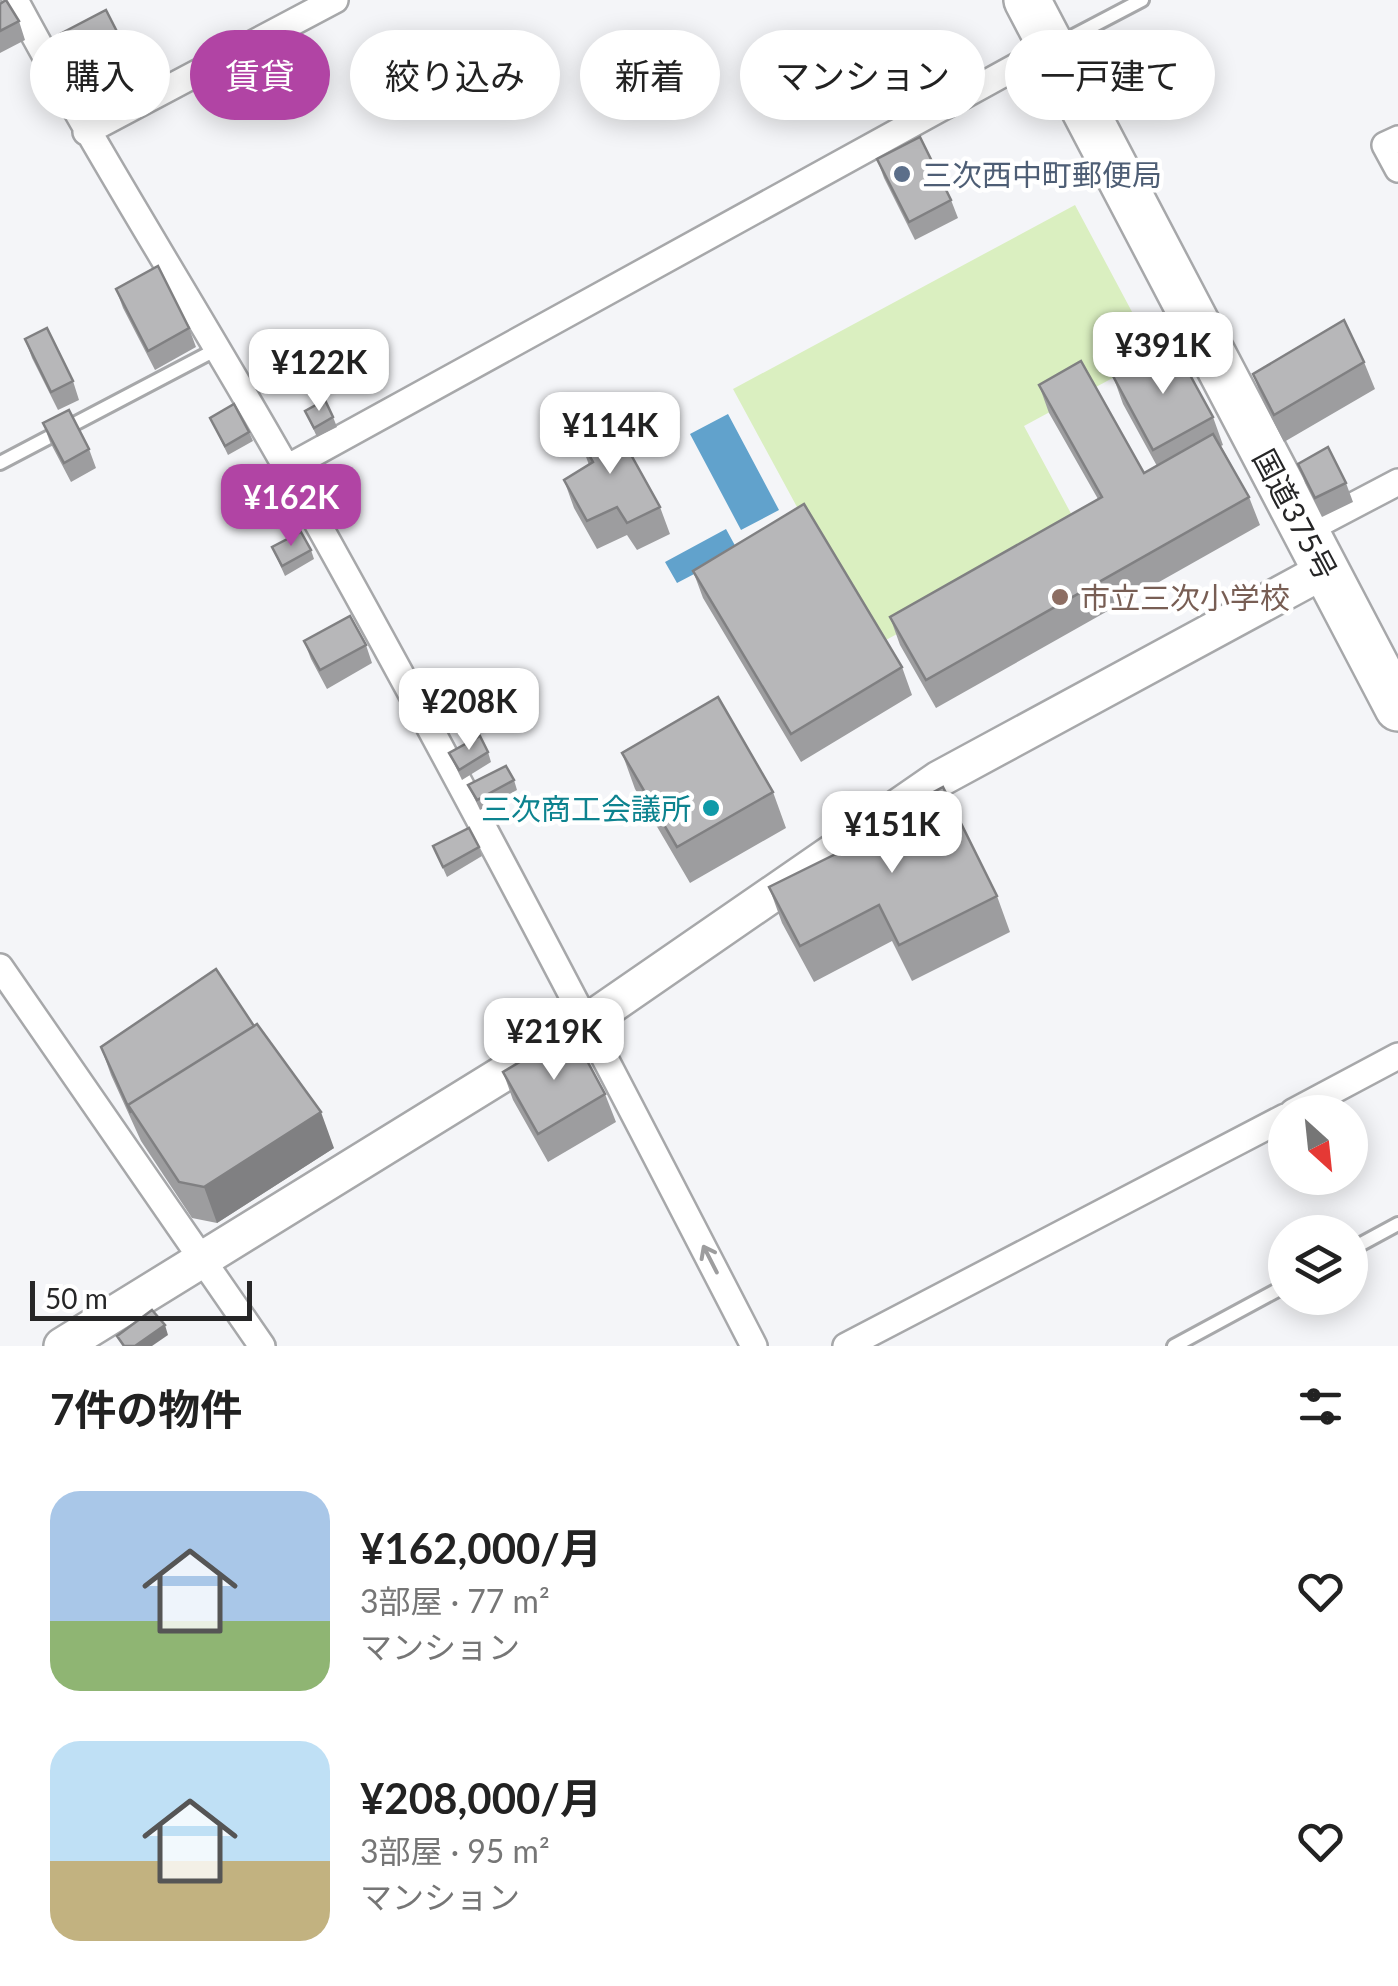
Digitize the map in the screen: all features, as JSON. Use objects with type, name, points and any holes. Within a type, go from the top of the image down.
[{"type":"highway","name":"国道375号","points":[[1027,0],[1043,30]]},
{"type":"highway","name":"国道375号","points":[[1090,120],[1398,708]]},
{"type":"street","points":[[14,0],[86,132],[286,468],[588,1022],[754,1346]]},
{"type":"street","points":[[86,132],[335,0]]},
{"type":"street","points":[[286,468],[1005,73]]},
{"type":"street","points":[[1398,138],[1386,145],[1398,169]]},
{"type":"street","points":[[62,1346],[199,1258],[588,1022],[939,779],[1315,550],[1398,482]]},
{"type":"street","points":[[0,967],[262,1346]]},
{"type":"street","points":[[1324,1095],[1398,1056]]},
{"type":"street","points":[[846,1346],[1268,1125]]},
{"type":"lane","points":[[1085,30],[1142,0]]},
{"type":"lane","points":[[0,463],[217,349]]},
{"type":"lane","points":[[1368,1240],[1398,1224]]},
{"type":"lane","points":[[1174,1346],[1268,1295]]},
{"type":"green space","points":[[1075,205],[1155,355],[1024,426],[1082,534],[873,647],[733,389]]},
{"type":"water","points":[[728,414],[779,510],[741,530],[690,434]]},
{"type":"water","points":[[726,529],[738,551],[677,583],[665,562]]},
{"type":"building","points":[[6,0],[19,21],[0,31],[0,4]]},
{"type":"building","points":[[106,10],[116,30],[68,30]]},
{"type":"building","points":[[920,137],[951,200],[909,222],[877,159]]},
{"type":"building","points":[[158,266],[189,328],[148,351],[116,289]]},
{"type":"building","points":[[1344,320],[1364,362],[1274,415],[1253,374]]},
{"type":"building","points":[[47,328],[73,381],[51,392],[25,339]]},
{"type":"building","points":[[1173,344],[1213,417],[1153,450],[1113,376]]},
{"type":"building","points":[[1081,361],[1144,473],[1213,434],[1249,497],[926,680],[890,617],[1102,497],[1039,385]]},
{"type":"building","points":[[325,400],[333,417],[314,428],[305,411]]},
{"type":"building","points":[[234,404],[249,432],[225,446],[210,418]]},
{"type":"building","points":[[69,410],[89,449],[64,463],[43,423]]},
{"type":"building","points":[[610,417],[660,507],[627,523],[617,507],[587,521],[564,480],[593,462],[578,435]]},
{"type":"building","points":[[1328,447],[1346,483],[1315,498],[1298,464]]},
{"type":"building","points":[[804,504],[902,667],[791,734],[693,571]]},
{"type":"building","points":[[301,532],[311,550],[282,566],[272,547]]},
{"type":"building","points":[[350,616],[366,645],[320,670],[304,641]]},
{"type":"building","name":"三次商工会議所","points":[[718,697],[773,792],[677,847],[622,753]]},
{"type":"building","points":[[480,736],[488,752],[459,770],[449,753]]},
{"type":"building","points":[[506,766],[514,780],[477,800],[468,785]]},
{"type":"building","points":[[943,787],[997,896],[899,945],[879,905],[800,946],[769,887],[872,836],[867,828]]},
{"type":"building","points":[[469,828],[479,847],[443,867],[433,846]]},
{"type":"building","points":[[216,969],[254,1026],[128,1105],[131,1113],[101,1047]]},
{"type":"building","points":[[257,1024],[321,1112],[204,1187],[179,1182],[128,1105]]},
{"type":"building","points":[[571,1031],[605,1094],[538,1134],[503,1072]]},
{"type":"building","points":[[152,1310],[165,1325],[135,1346],[124,1346],[117,1336]]},
{"type":"place","name":"三次西中町郵便局","points":[[902,174]]},
{"type":"place","name":"市立三次小学校","points":[[1060,597]]},
{"type":"place","name":"三次商工会議所","points":[[711,808]]}]
